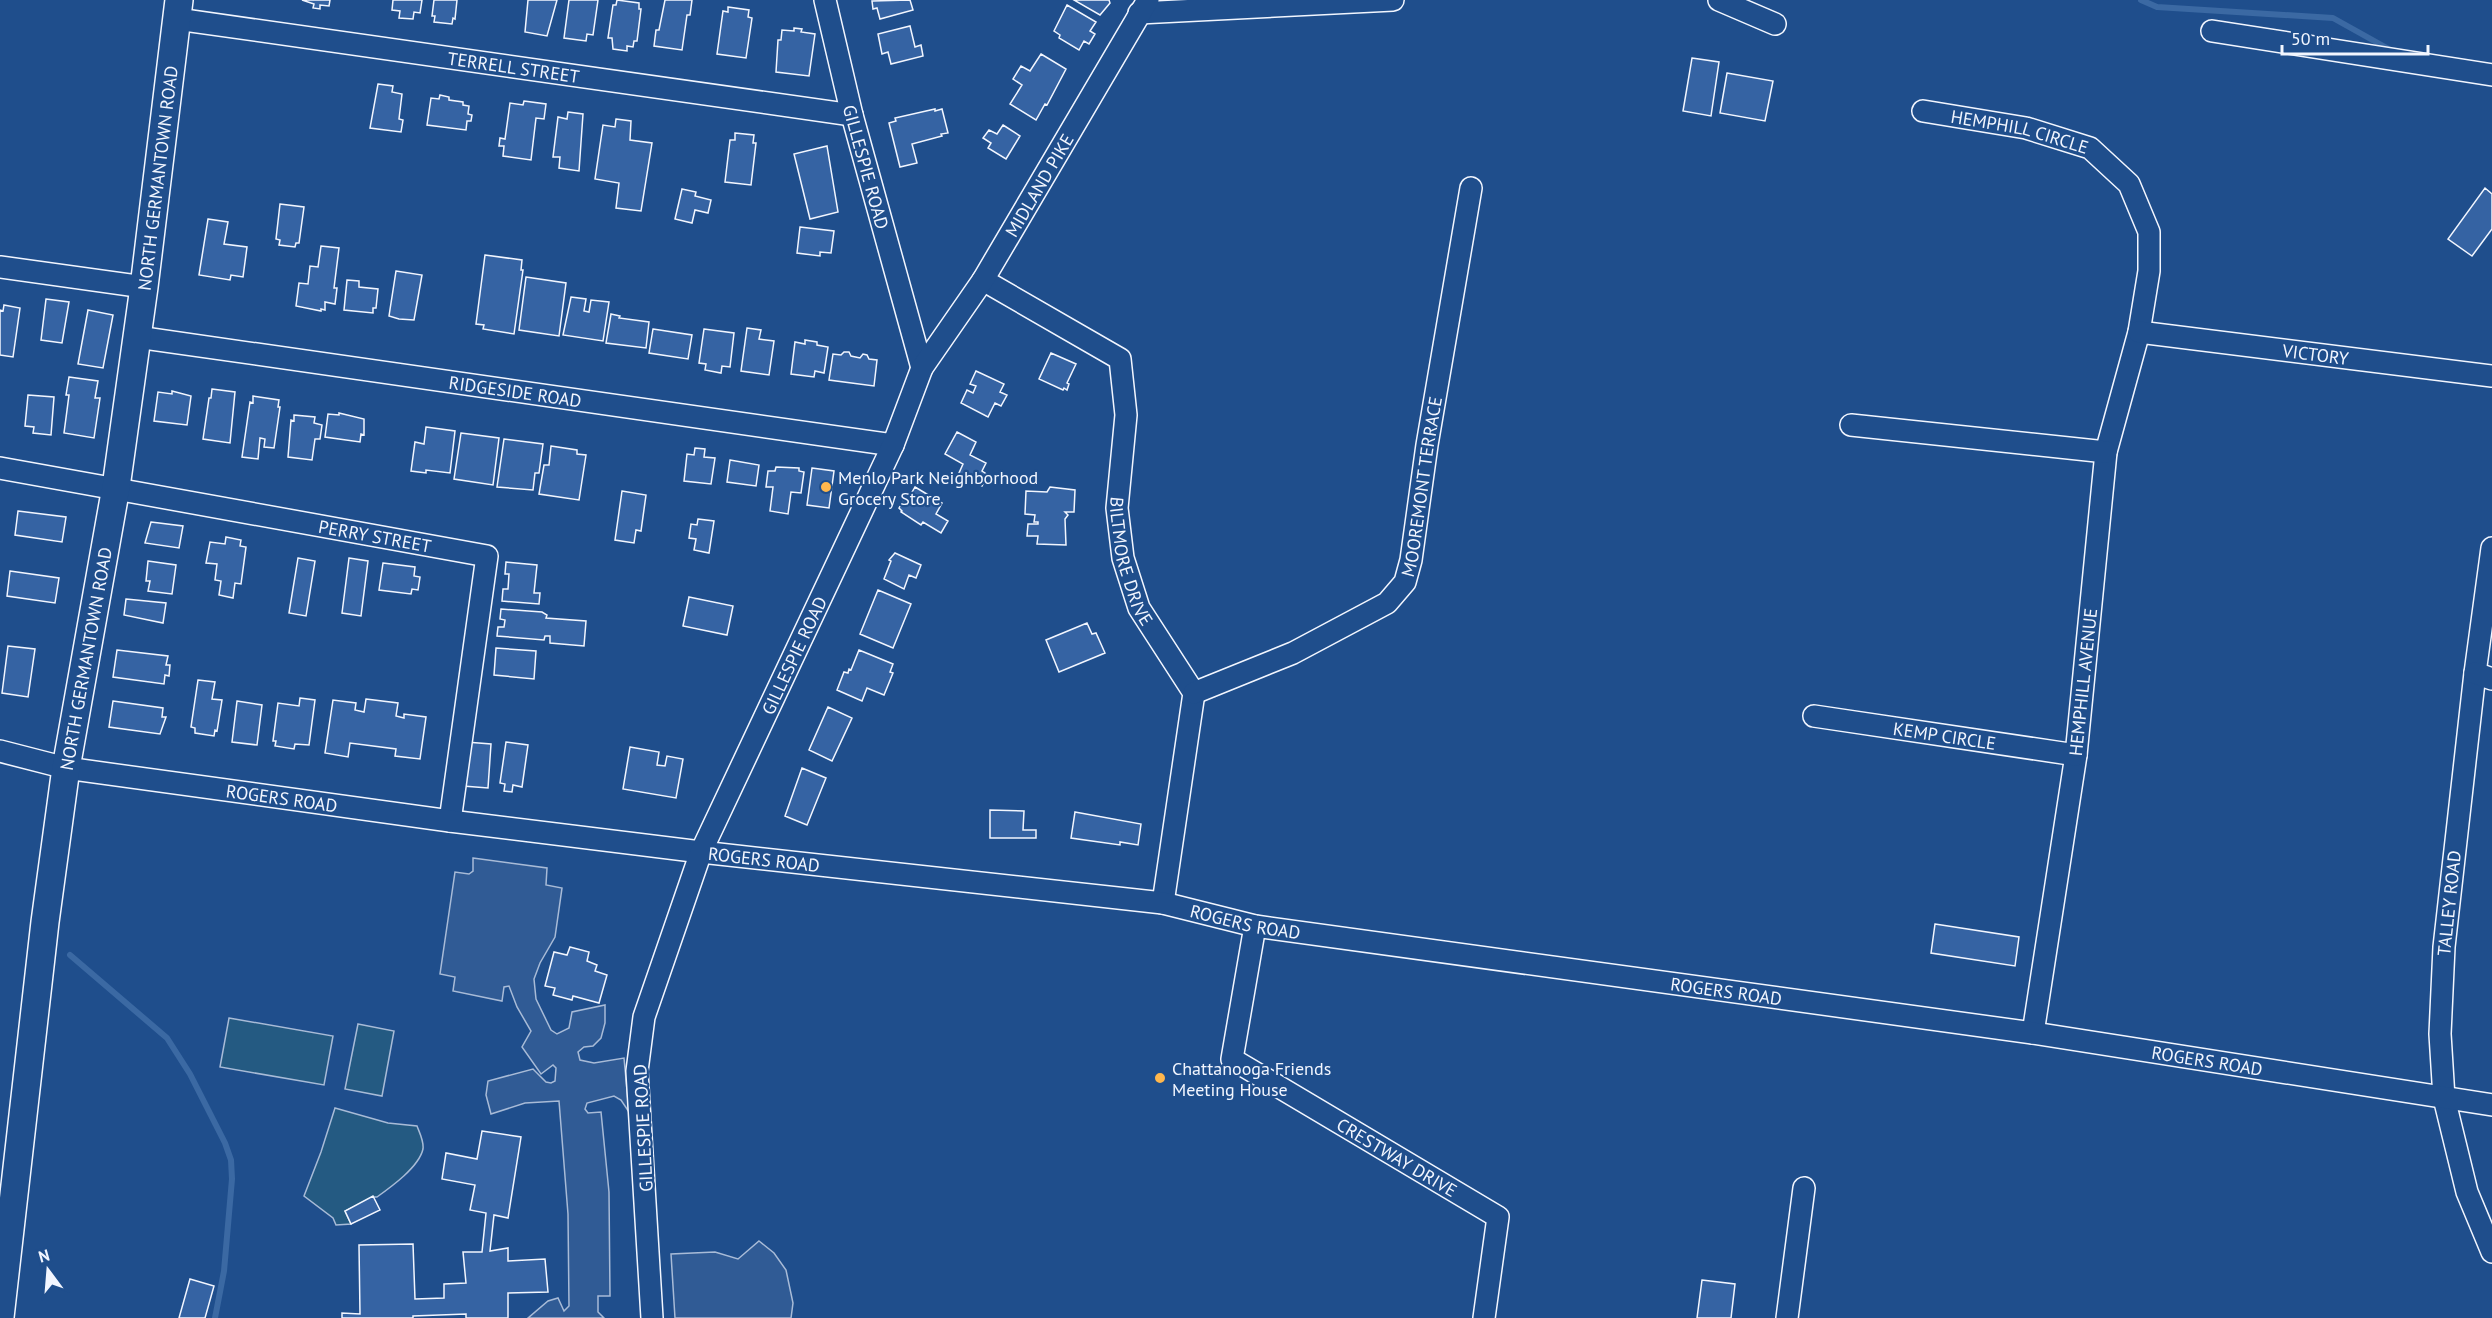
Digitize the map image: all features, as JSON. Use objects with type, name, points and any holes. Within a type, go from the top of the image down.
[{"type":"main road","name":"NORTH GERMANTOWN ROAD","points":[[0,1317],[45,922],[66,768],[116,487],[144,286],[178,9]]},
{"type":"street","name":"GILLESPIE ROAD","points":[[652,1318],[637,1071],[644,1017],[701,852],[893,445],[922,368],[852,115],[825,0]]},
{"type":"street","points":[[1144,7],[1393,0]]},
{"type":"street","points":[[1719,0],[1775,24]]},
{"type":"street","name":"MIDLAND PIKE","points":[[922,368],[983,280],[1144,7]]},
{"type":"street","name":"TERRELL STREET","points":[[178,9],[852,115]]},
{"type":"street","points":[[2212,32],[2492,75]]},
{"type":"street","name":"HEMPHILL CIRCLE","points":[[1923,111],[2026,128],[2090,148],[2129,184],[2149,232],[2149,271],[2139,332]]},
{"type":"street","name":"MOOREMONT TERRACE","points":[[1194,693],[1293,653],[1387,603],[1405,582],[1412,560],[1427,445],[1471,188]]},
{"type":"street","points":[[0,267],[144,286]]},
{"type":"street","name":"BILTMORE DRIVE","points":[[983,280],[1120,359],[1126,415],[1117,508],[1123,558],[1138,608],[1194,693]]},
{"type":"street","name":"VICTORY","points":[[2139,332],[2492,376]]},
{"type":"street","name":"HEMPHILL AVENUE","points":[[2033,1033],[2076,755],[2106,452],[2139,332]]},
{"type":"street","name":"RIDGESIDE ROAD","points":[[137,337],[893,445]]},
{"type":"street","points":[[1851,425],[2106,452]]},
{"type":"street","name":"PERRY STREET","points":[[0,468],[116,487],[488,556],[450,821]]},
{"type":"street","name":"TALLEY ROAD","points":[[2492,548],[2483,676],[2444,946],[2440,1034],[2444,1098],[2466,1192],[2492,1252]]},
{"type":"street","points":[[1163,903],[1194,693]]},
{"type":"street","name":"KEMP CIRCLE","points":[[1814,716],[2076,755]]},
{"type":"street","name":"ROGERS ROAD","points":[[0,751],[66,768],[450,821],[701,852],[1163,903],[1255,926],[2033,1033],[2492,1105]]},
{"type":"street","name":"CRESTWAY DRIVE","points":[[1255,926],[1232,1059],[1498,1217],[1484,1318]]},
{"type":"street","points":[[1787,1318],[1804,1188]]},
{"type":"shaded area","points":[[473,858],[547,868],[546,885],[562,888],[555,937],[534,979],[536,999],[551,1030],[557,1034],[569,1028],[572,1012],[605,1005],[605,1023],[601,1038],[593,1046],[584,1047],[578,1052],[580,1060],[594,1063],[624,1058],[629,1112],[621,1100],[614,1096],[587,1103],[585,1109],[588,1113],[601,1112],[609,1192],[610,1296],[598,1296],[598,1312],[604,1318],[528,1318],[548,1301],[558,1298],[564,1311],[569,1306],[568,1214],[559,1101],[525,1103],[491,1114],[486,1095],[488,1081],[533,1069],[546,1082],[551,1083],[555,1081],[556,1068],[553,1065],[541,1074],[522,1047],[531,1031],[517,1007],[509,986],[504,987],[502,1001],[453,991],[455,977],[440,974],[455,872],[469,874],[473,871]]},
{"type":"shaded area","points":[[229,1018],[333,1036],[324,1085],[220,1067]]},
{"type":"shaded area","points":[[358,1024],[394,1031],[382,1096],[345,1089]]},
{"type":"shaded area","points":[[335,1108],[388,1123],[417,1126],[423,1143],[423,1149],[416,1163],[404,1176],[377,1197],[345,1211],[351,1224],[336,1225],[333,1218],[304,1196]]},
{"type":"shaded area","points":[[759,1241],[774,1253],[786,1270],[793,1303],[791,1318],[675,1318],[671,1254],[715,1252],[738,1259]]},
{"type":"building","points":[[302,0],[330,0],[329,6],[320,5],[320,9],[313,8],[314,4]]},
{"type":"building","points":[[393,0],[422,0],[420,13],[414,12],[413,19],[399,18],[400,11],[392,10]]},
{"type":"building","points":[[434,0],[457,0],[455,19],[453,18],[452,24],[434,22],[435,16],[432,16]]},
{"type":"building","points":[[528,0],[557,0],[547,36],[525,32]]},
{"type":"building","points":[[569,0],[598,0],[593,35],[587,34],[586,41],[564,38]]},
{"type":"building","points":[[617,0],[639,3],[639,9],[641,9],[637,41],[634,41],[633,47],[627,46],[627,51],[613,49],[612,38],[608,38],[613,5],[616,5]]},
{"type":"building","points":[[665,0],[692,0],[690,15],[687,15],[682,50],[654,46]]},
{"type":"building","points":[[910,0],[913,10],[880,19],[877,8],[873,9],[872,1]]},
{"type":"building","points":[[1074,0],[1109,0],[1110,3],[1100,15]]},
{"type":"building","points":[[1067,5],[1096,22],[1090,31],[1095,34],[1089,44],[1084,41],[1079,50],[1059,38],[1060,35],[1054,31]]},
{"type":"building","points":[[728,7],[749,10],[748,17],[752,18],[746,58],[717,54],[723,11],[728,12]]},
{"type":"building","points":[[910,26],[915,47],[921,45],[923,56],[891,64],[888,52],[882,54],[878,34]]},
{"type":"building","points":[[794,28],[802,29],[801,32],[815,34],[809,76],[776,72],[778,40],[781,40],[782,30],[794,31]]},
{"type":"building","points":[[1041,54],[1066,69],[1047,105],[1045,104],[1036,120],[1010,104],[1022,85],[1013,79],[1021,66],[1030,71]]},
{"type":"building","points":[[1692,58],[1719,62],[1711,116],[1683,111]]},
{"type":"building","points":[[1727,73],[1773,81],[1765,121],[1720,113]]},
{"type":"building","points":[[378,84],[393,86],[392,92],[402,94],[399,119],[403,120],[401,132],[370,128]]},
{"type":"building","points":[[440,95],[469,106],[468,114],[472,115],[471,121],[467,121],[466,130],[427,125],[431,98],[439,99]]},
{"type":"building","points":[[524,101],[546,104],[544,119],[536,118],[531,160],[503,156],[504,146],[499,146],[500,138],[505,139],[510,103],[523,105]]},
{"type":"building","points":[[935,109],[935,111],[942,109],[948,133],[912,144],[917,163],[900,167],[889,123],[896,121],[895,118]]},
{"type":"building","points":[[568,112],[583,114],[579,171],[559,168],[560,157],[553,157],[558,117],[567,119]]},
{"type":"building","points":[[616,119],[631,121],[630,140],[652,143],[641,211],[616,208],[619,183],[595,179],[603,125],[615,127]]},
{"type":"building","points":[[1003,125],[1020,136],[1006,159],[988,148],[991,143],[983,138],[989,130],[997,134]]},
{"type":"building","points":[[735,133],[754,135],[753,143],[756,143],[751,185],[725,182],[730,140],[735,140]]},
{"type":"building","points":[[827,146],[838,212],[810,219],[794,154]]},
{"type":"building","points":[[2485,188],[2492,194],[2492,229],[2472,256],[2448,239]]},
{"type":"building","points":[[682,189],[696,192],[695,196],[711,200],[708,213],[695,210],[692,223],[675,219]]},
{"type":"building","points":[[280,204],[304,207],[299,243],[296,243],[295,247],[279,245],[280,240],[276,239]]},
{"type":"building","points":[[208,219],[228,222],[224,244],[247,247],[243,277],[231,275],[230,280],[199,275]]},
{"type":"building","points":[[800,227],[834,231],[831,253],[820,252],[820,256],[797,253]]},
{"type":"building","points":[[321,246],[339,248],[334,288],[337,288],[335,304],[325,302],[325,310],[321,309],[321,311],[296,306],[299,283],[308,284],[310,266],[318,267]]},
{"type":"building","points":[[485,255],[522,260],[521,270],[523,270],[514,334],[483,329],[484,325],[476,324]]},
{"type":"building","points":[[396,271],[422,275],[414,320],[389,316]]},
{"type":"building","points":[[526,277],[566,283],[559,336],[519,330]]},
{"type":"building","points":[[347,280],[359,281],[359,287],[378,289],[376,308],[373,308],[373,313],[344,310]]},
{"type":"building","points":[[571,297],[586,299],[584,311],[589,312],[591,300],[609,302],[603,341],[563,335]]},
{"type":"building","points":[[46,299],[69,302],[62,343],[41,340]]},
{"type":"building","points":[[4,305],[20,308],[13,357],[0,355],[0,310],[3,311]]},
{"type":"building","points":[[88,310],[113,315],[103,368],[78,364]]},
{"type":"building","points":[[611,314],[620,316],[619,318],[649,322],[646,348],[606,343]]},
{"type":"building","points":[[747,328],[761,330],[759,339],[774,341],[769,375],[741,371]]},
{"type":"building","points":[[653,329],[692,335],[688,359],[649,353]]},
{"type":"building","points":[[704,329],[734,333],[730,367],[722,366],[721,373],[705,370],[706,364],[699,363]]},
{"type":"building","points":[[805,340],[828,347],[824,373],[815,371],[814,377],[791,374],[795,342],[805,344]]},
{"type":"building","points":[[844,352],[860,358],[863,354],[869,359],[877,360],[874,386],[829,380],[833,354],[841,355]]},
{"type":"building","points":[[1051,353],[1076,364],[1067,383],[1069,384],[1067,390],[1039,379]]},
{"type":"building","points":[[976,371],[1004,384],[1000,392],[1007,395],[1001,406],[995,403],[988,417],[961,403],[967,390],[973,393],[976,386],[970,384]]},
{"type":"building","points":[[69,377],[98,381],[95,398],[100,398],[94,438],[64,433]]},
{"type":"building","points":[[212,389],[235,392],[230,443],[203,439]]},
{"type":"building","points":[[172,391],[191,396],[187,425],[154,421],[158,392],[172,394]]},
{"type":"building","points":[[28,395],[54,397],[51,435],[33,433],[34,427],[25,426]]},
{"type":"building","points":[[253,396],[279,400],[278,407],[280,407],[274,448],[264,447],[265,439],[260,438],[258,459],[242,457],[250,402],[253,403]]},
{"type":"building","points":[[339,413],[364,419],[364,435],[361,434],[360,442],[325,437],[328,414],[339,415]]},
{"type":"building","points":[[294,415],[315,417],[314,423],[322,425],[320,439],[315,439],[312,460],[288,457],[291,420],[294,421]]},
{"type":"building","points":[[426,427],[455,431],[450,473],[411,471],[415,442],[424,444]]},
{"type":"building","points":[[957,432],[976,442],[970,455],[986,463],[982,471],[988,475],[982,486],[959,473],[963,464],[945,454]]},
{"type":"building","points":[[461,433],[499,438],[493,485],[454,479]]},
{"type":"building","points":[[504,439],[543,444],[539,473],[535,473],[533,490],[497,487]]},
{"type":"building","points":[[551,446],[577,450],[577,454],[586,455],[579,500],[539,494],[544,465],[549,465]]},
{"type":"building","points":[[695,448],[705,449],[704,457],[715,458],[711,484],[684,481],[687,454],[694,455]]},
{"type":"building","points":[[730,460],[759,465],[756,486],[727,482]]},
{"type":"building","points":[[776,467],[799,468],[799,471],[804,472],[801,493],[791,492],[788,514],[770,511],[773,487],[766,487],[768,471],[775,471]]},
{"type":"building","points":[[812,468],[834,471],[829,508],[807,505]]},
{"type":"building","points":[[915,487],[942,503],[936,514],[948,521],[941,533],[923,522],[921,525],[901,512],[899,508],[904,499],[907,501]]},
{"type":"building","points":[[1050,487],[1075,490],[1074,512],[1065,512],[1068,515],[1065,519],[1066,545],[1037,544],[1038,536],[1027,536],[1028,524],[1038,524],[1038,522],[1034,522],[1035,515],[1025,514],[1026,491],[1047,492]]},
{"type":"building","points":[[622,491],[646,495],[641,531],[636,530],[634,543],[615,540]]},
{"type":"building","points":[[18,511],[66,517],[62,542],[15,535]]},
{"type":"building","points":[[698,519],[714,521],[709,553],[694,550],[696,539],[689,538],[691,524],[697,525]]},
{"type":"building","points":[[151,522],[183,526],[179,548],[145,543]]},
{"type":"building","points":[[226,537],[241,540],[240,546],[246,547],[241,584],[235,583],[233,598],[219,595],[221,581],[215,580],[217,564],[206,563],[210,542],[225,544]]},
{"type":"building","points":[[895,553],[921,565],[916,578],[909,575],[904,589],[884,579],[891,561],[889,560]]},
{"type":"building","points":[[298,558],[315,561],[306,616],[289,613]]},
{"type":"building","points":[[349,558],[368,561],[361,616],[342,613]]},
{"type":"building","points":[[148,561],[176,565],[172,594],[148,591],[150,581],[146,581]]},
{"type":"building","points":[[506,562],[537,565],[534,593],[540,593],[539,604],[502,601],[503,589],[508,589],[509,574],[505,574]]},
{"type":"building","points":[[383,563],[415,567],[414,576],[420,577],[418,590],[412,589],[411,594],[379,590]]},
{"type":"building","points":[[10,571],[59,578],[55,603],[7,596]]},
{"type":"building","points":[[878,590],[911,604],[893,648],[860,634]]},
{"type":"building","points":[[689,597],[733,606],[727,635],[683,626]]},
{"type":"building","points":[[126,599],[166,603],[163,623],[124,615]]},
{"type":"building","points":[[501,609],[542,612],[547,615],[546,618],[586,621],[584,646],[550,643],[550,636],[545,636],[544,640],[497,636],[498,627],[504,627],[505,620],[500,619]]},
{"type":"building","points":[[1087,623],[1092,634],[1096,633],[1105,653],[1059,672],[1046,640]]},
{"type":"building","points":[[8,646],[35,649],[28,697],[2,693]]},
{"type":"building","points":[[496,648],[536,651],[534,679],[494,675]]},
{"type":"building","points":[[117,650],[168,656],[166,665],[170,665],[169,676],[165,675],[164,684],[113,677]]},
{"type":"building","points":[[859,650],[893,664],[890,672],[893,673],[884,695],[867,688],[862,701],[837,690],[844,672],[848,673],[849,669],[851,670]]},
{"type":"building","points":[[198,680],[215,682],[212,699],[222,700],[217,731],[215,730],[214,736],[195,733],[195,728],[191,727]]},
{"type":"building","points":[[300,698],[315,700],[309,745],[295,744],[294,749],[275,746],[276,741],[273,741],[278,703],[299,706]]},
{"type":"building","points":[[366,699],[398,703],[396,716],[404,718],[404,714],[426,717],[420,759],[395,756],[396,749],[350,743],[348,757],[325,753],[333,700],[356,703],[355,710],[364,712]]},
{"type":"building","points":[[113,701],[163,708],[162,717],[166,717],[160,734],[109,727]]},
{"type":"building","points":[[237,701],[262,705],[257,745],[232,742]]},
{"type":"building","points":[[828,707],[852,718],[832,761],[809,750]]},
{"type":"building","points":[[466,742],[491,744],[488,788],[463,786]]},
{"type":"building","points":[[506,742],[528,745],[522,787],[513,785],[512,792],[504,791],[505,784],[500,783]]},
{"type":"building","points":[[630,747],[659,752],[657,765],[665,766],[667,756],[683,759],[676,798],[623,789]]},
{"type":"building","points":[[802,768],[826,778],[807,825],[785,816]]},
{"type":"building","points":[[990,810],[1024,811],[1023,830],[1036,830],[1036,838],[990,838]]},
{"type":"building","points":[[1075,812],[1141,824],[1138,845],[1120,842],[1120,845],[1071,838]]},
{"type":"building","points":[[1935,924],[2019,937],[2015,966],[1931,953]]},
{"type":"building","points":[[570,947],[589,952],[587,961],[597,965],[595,971],[607,975],[599,1003],[573,996],[572,1000],[553,995],[555,988],[545,986],[554,952],[567,955]]},
{"type":"building","points":[[482,1131],[521,1137],[508,1218],[494,1215],[490,1251],[508,1248],[508,1261],[545,1259],[548,1292],[508,1293],[508,1318],[466,1318],[466,1314],[413,1316],[413,1318],[342,1318],[342,1313],[360,1314],[359,1245],[413,1244],[415,1299],[444,1298],[444,1284],[466,1283],[463,1252],[482,1252],[486,1213],[470,1210],[475,1185],[442,1179],[446,1153],[477,1159]]},
{"type":"building","points":[[373,1196],[380,1210],[351,1224],[345,1211]]},
{"type":"building","points":[[190,1279],[214,1286],[205,1318],[179,1318]]},
{"type":"building","points":[[1702,1280],[1735,1284],[1731,1318],[1697,1318]]},
{"type":"waterway","points":[[2141,0],[2157,7],[2333,18],[2394,52]]},
{"type":"waterway","points":[[70,955],[167,1038],[190,1074],[225,1143],[231,1160],[232,1179],[224,1271],[215,1318]]},
{"type":"place","name":"Menlo Park Neighborhood Grocery Store","points":[[826,487]]},
{"type":"place","name":"Chattanooga Friends Meeting House","points":[[1160,1078]]}]
